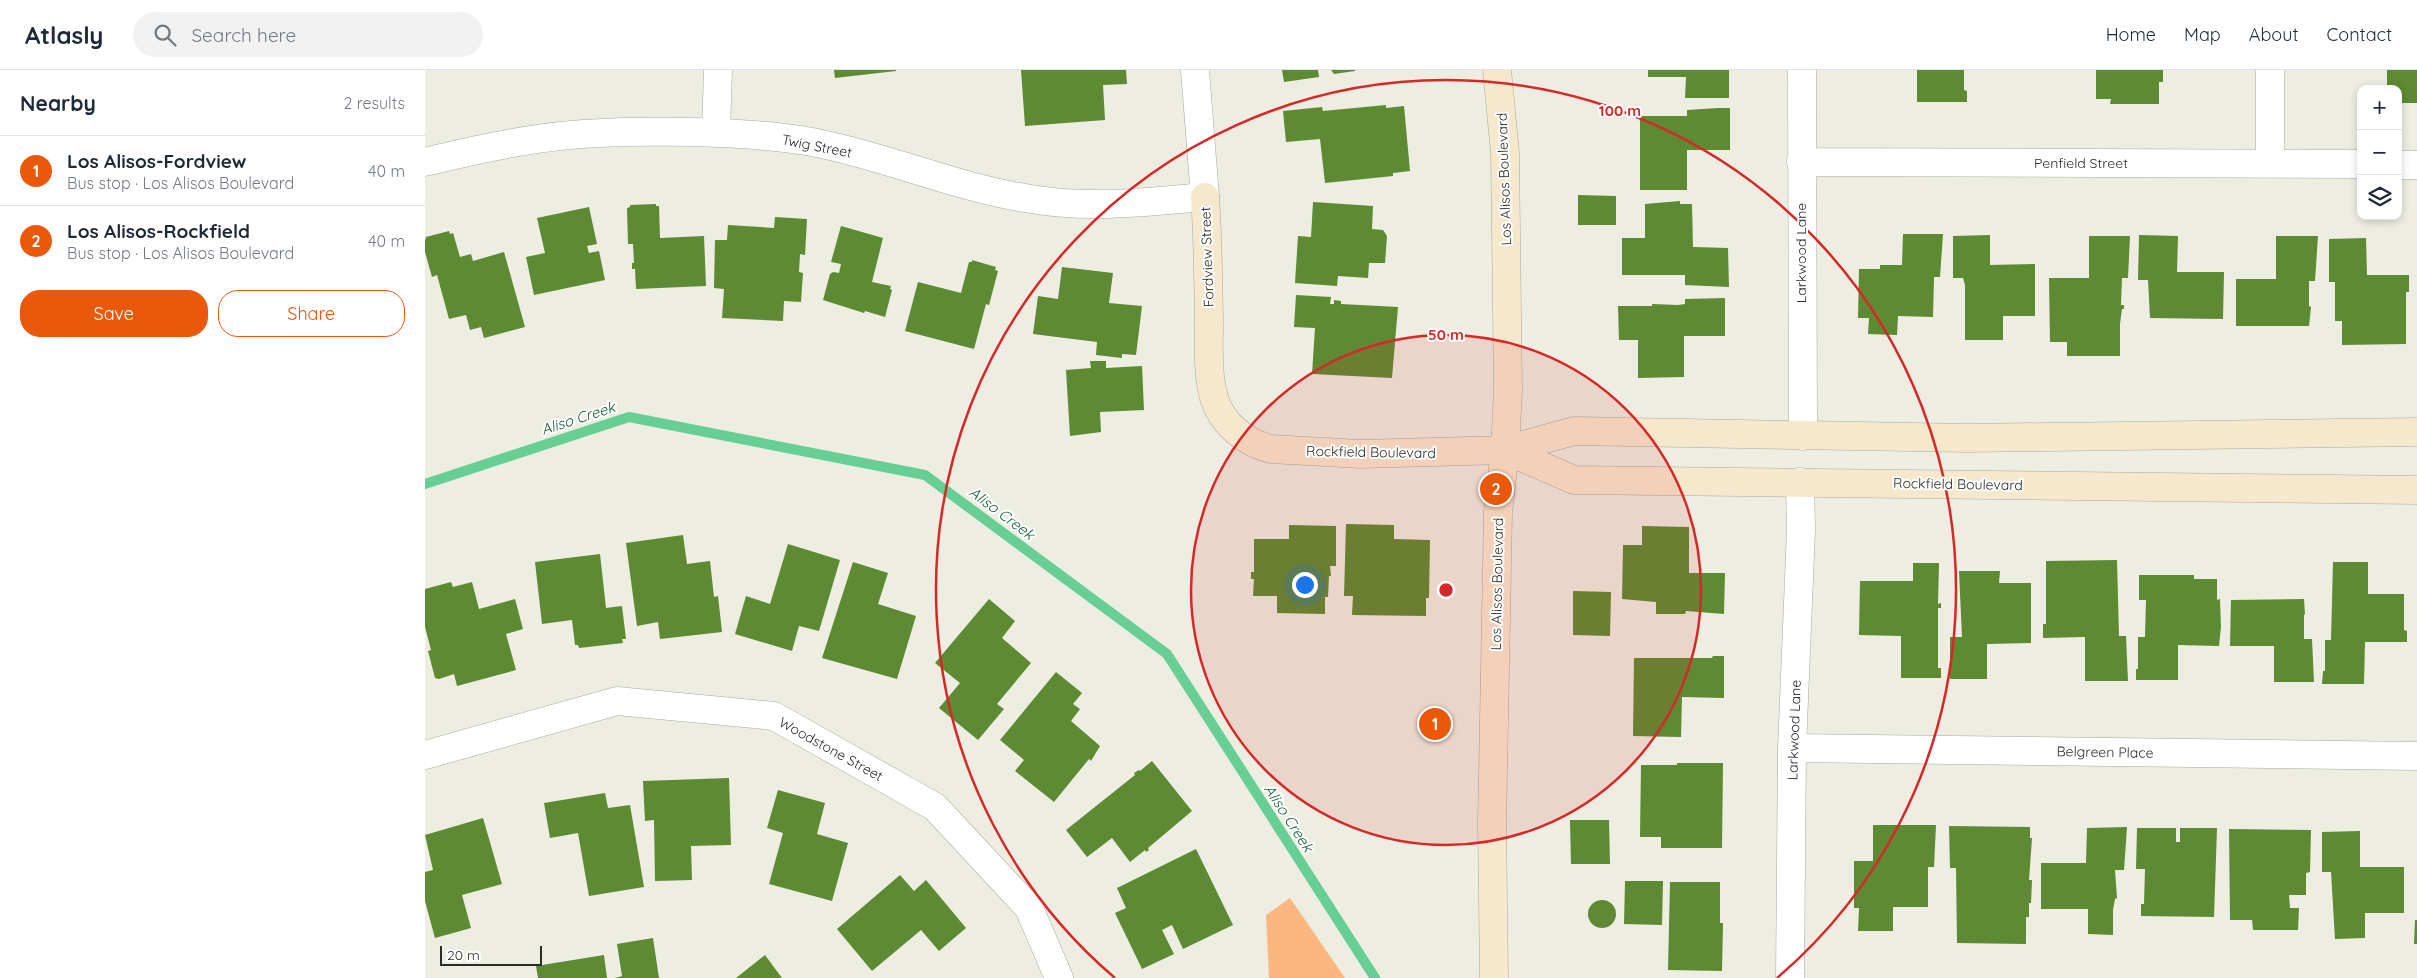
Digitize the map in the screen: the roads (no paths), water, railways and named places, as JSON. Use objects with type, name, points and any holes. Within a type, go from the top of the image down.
[{"type":"main road","name":"Los Alisos Boulevard","points":[[1494,978],[1492,824],[1497,524],[1509,390],[1505,153],[1497,70]]},
{"type":"main road","name":"Fordview Street","points":[[1205,196],[1208,234],[1209,370],[1215,399],[1225,420],[1241,435]]},
{"type":"main road","name":"Rockfield Boulevard","points":[[1241,435],[1260,447],[1283,451],[1433,454],[1505,450],[1575,431],[1968,438],[2417,432]]},
{"type":"main road","name":"Rockfield Boulevard","points":[[1505,450],[1574,480],[2417,490]]},
{"type":"street","points":[[716,133],[718,70]]},
{"type":"street","name":"Fordview Street","points":[[1195,70],[1205,196]]},
{"type":"street","name":"Larkwood Lane","points":[[1802,70],[1803,436]]},
{"type":"street","points":[[2270,70],[2270,163]]},
{"type":"street","name":"Twig Street","points":[[425,162],[477,150],[600,133],[716,133],[758,135],[811,142],[883,160],[972,188],[1031,200],[1095,206],[1205,196]]},
{"type":"street","name":"Penfield Street","points":[[1801,162],[2357,164]]},
{"type":"street","points":[[2402,165],[2417,165]]},
{"type":"street","name":"Larkwood Lane","points":[[1790,978],[1792,748],[1801,530],[1800,482]]},
{"type":"street","name":"Woodstone Street","points":[[425,755],[617,701],[774,716],[935,807],[1029,908],[1059,978]]},
{"type":"street","name":"Belgreen Place","points":[[1792,748],[2417,756]]},
{"type":"waterway","name":"Aliso Creek","points":[[425,484],[629,417],[925,475],[1167,654],[1375,978]]},
{"type":"place","name":"Los Alisos-Rockfield","points":[[1496,489]]},
{"type":"place","name":"Los Alisos-Fordview","points":[[1435,724]]}]
